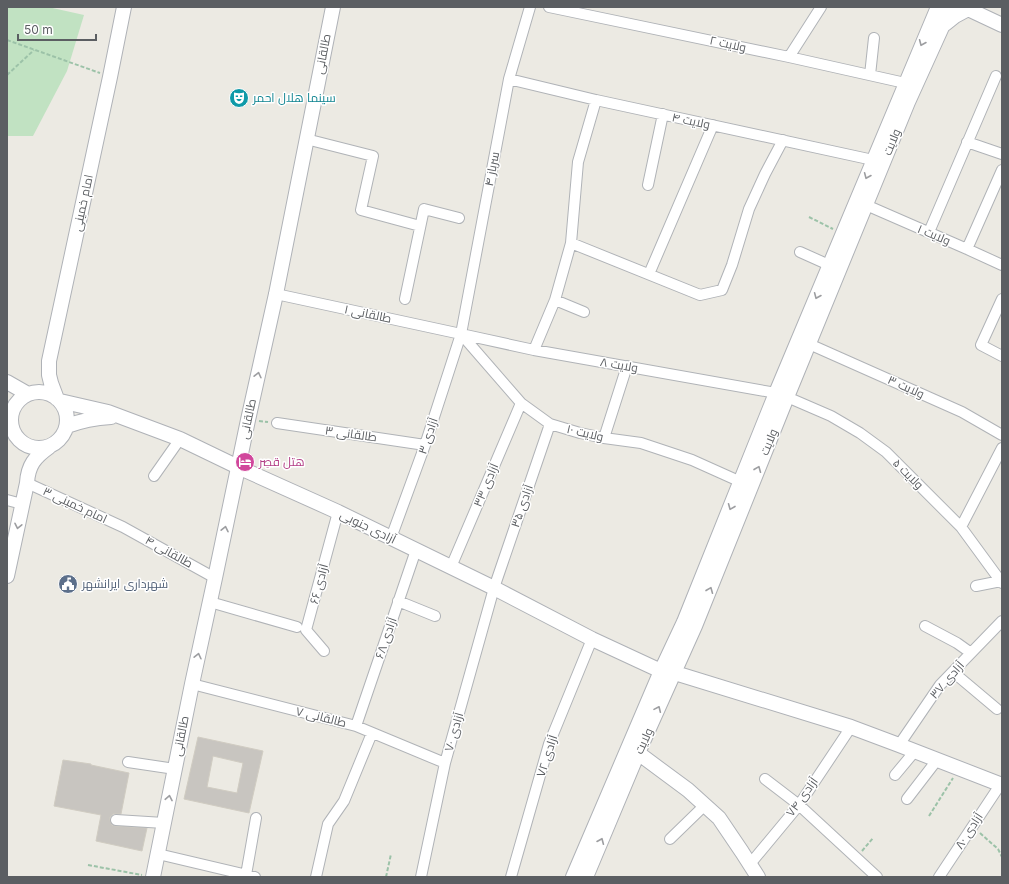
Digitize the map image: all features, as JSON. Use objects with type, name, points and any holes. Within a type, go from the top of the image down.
[{"type":"main road","name":"امام خمینی","points":[[58,400],[51,383],[49,361],[124,7]]},
{"type":"main road","name":"طالقانی","points":[[148,876],[158,854],[192,684],[276,294],[332,7]]},
{"type":"main road","name":"ولایت","points":[[573,877],[668,672],[695,626],[829,265],[938,7]]},
{"type":"main road","name":"ولایت","points":[[586,877],[638,753],[668,672],[684,622],[741,482],[782,395],[809,344],[908,102],[942,27],[953,7]]},
{"type":"main road","points":[[942,27],[955,16],[968,9],[1002,24]]},
{"type":"main road","points":[[32,393],[44,378],[49,361]]},
{"type":"main road","points":[[7,382],[32,393]]},
{"type":"main road","points":[[8,568],[31,465],[38,455],[57,442],[63,435],[66,426],[67,417],[65,408],[53,395],[45,392],[32,393],[21,398],[12,411],[10,420],[13,432],[24,459],[27,478]]},
{"type":"main road","points":[[58,400],[101,410],[119,416]]},
{"type":"main road","points":[[7,403],[13,432],[22,443],[39,449],[49,447]]},
{"type":"main road","name":"آزادی جنوبی","points":[[66,426],[78,421],[97,417],[119,416],[180,439],[338,512],[494,588],[592,639],[668,672],[851,727],[1001,785]]},
{"type":"main road","points":[[638,753],[688,790],[719,818],[758,877]]},
{"type":"street","name":"سرباز ۴","points":[[461,334],[509,79],[530,7]]},
{"type":"street","name":"ولایت ۲","points":[[550,7],[905,83]]},
{"type":"street","points":[[789,57],[821,7]]},
{"type":"street","points":[[870,75],[874,38]]},
{"type":"street","points":[[929,232],[996,76]]},
{"type":"street","name":"ولایت ۴","points":[[509,79],[596,100],[874,160]]},
{"type":"street","points":[[534,350],[555,300],[571,243],[578,162],[596,100]]},
{"type":"street","points":[[648,185],[662,114]]},
{"type":"street","points":[[649,274],[713,125]]},
{"type":"street","points":[[306,139],[373,156],[361,210],[420,226]]},
{"type":"street","points":[[571,243],[700,295],[722,290],[732,265],[749,209],[783,140]]},
{"type":"street","points":[[967,142],[1002,154]]},
{"type":"street","points":[[967,249],[1002,170]]},
{"type":"street","name":"ولایت ۱","points":[[866,205],[1002,265]]},
{"type":"street","points":[[405,299],[424,209],[460,218]]},
{"type":"street","points":[[800,252],[829,265]]},
{"type":"street","name":"طالقانی ۱","points":[[276,294],[461,334]]},
{"type":"street","points":[[1002,299],[981,345],[1002,356]]},
{"type":"street","points":[[555,300],[584,312]]},
{"type":"street","name":"ولایت ۸","points":[[461,334],[534,350],[782,395]]},
{"type":"street","name":"ولایت ۱۰","points":[[461,334],[521,403],[550,424],[580,433],[641,443],[692,460],[741,482]]},
{"type":"street","name":"آزادی ۳","points":[[391,538],[425,445],[461,334]]},
{"type":"street","name":"ولایت ۳","points":[[809,344],[962,412],[1002,435]]},
{"type":"street","points":[[604,438],[627,366]]},
{"type":"street","name":"ولایت ۵","points":[[782,395],[830,416],[860,432],[886,452],[961,527],[1001,582]]},
{"type":"street","name":"آزادی ۳۳","points":[[451,567],[521,403]]},
{"type":"street","name":"طالقانی ۳","points":[[277,424],[425,445]]},
{"type":"street","name":"آزادی ۳۵","points":[[494,588],[550,424]]},
{"type":"street","points":[[154,476],[180,439]]},
{"type":"street","points":[[961,527],[1002,448]]},
{"type":"street","name":"امام خمینی ۳","points":[[27,478],[124,527]]},
{"type":"street","points":[[7,500],[22,504]]},
{"type":"street","name":"آزادی ۶۶","points":[[324,651],[306,630],[338,512]]},
{"type":"street","name":"طالقانی ۴","points":[[124,527],[215,578]]},
{"type":"street","name":"آزادی ۶۸","points":[[356,726],[416,550]]},
{"type":"street","points":[[976,586],[1001,582]]},
{"type":"street","name":"آزادی ۷۰","points":[[421,877],[446,763],[494,588]]},
{"type":"street","points":[[398,601],[435,616]]},
{"type":"street","points":[[210,602],[297,627]]},
{"type":"street","name":"آزادی ۳۷","points":[[899,745],[940,685],[970,653],[1001,624]]},
{"type":"street","points":[[925,626],[957,643],[970,653]]},
{"type":"street","name":"آزادی ۷۲","points":[[511,877],[549,744],[592,639]]},
{"type":"street","points":[[952,672],[997,709]]},
{"type":"street","name":"طالقانی ۷","points":[[192,684],[356,726],[446,763]]},
{"type":"street","name":"آزادی ۷۴","points":[[750,864],[799,805],[851,727]]},
{"type":"street","points":[[316,877],[328,824],[344,801],[372,733]]},
{"type":"street","points":[[895,775],[916,751]]},
{"type":"street","points":[[907,799],[937,760]]},
{"type":"street","points":[[128,762],[175,769]]},
{"type":"street","points":[[765,779],[799,805],[877,877]]},
{"type":"street","name":"آزادی ۸۰","points":[[939,877],[1001,785]]},
{"type":"street","points":[[670,839],[705,805]]},
{"type":"street","points":[[158,854],[251,876],[256,818]]},
{"type":"street","points":[[116,820],[164,823]]},
{"type":"path","points":[[7,40],[110,77]]},
{"type":"path","points":[[7,75],[34,49]]},
{"type":"path","points":[[809,216],[843,234]]},
{"type":"path","points":[[248,420],[277,424]]},
{"type":"path","points":[[929,816],[959,768]]},
{"type":"path","points":[[973,826],[998,848],[1002,857]]},
{"type":"path","points":[[856,858],[873,838]]},
{"type":"path","points":[[386,877],[391,854]]},
{"type":"path","points":[[88,865],[148,876]]},
{"type":"green space","points":[[7,7],[48,7],[84,15],[67,71],[33,136],[7,136]]},
{"type":"building","points":[[198,737],[263,751],[249,813],[184,799]],"holes":[[[213,756],[243,763],[237,793],[207,787]]]},
{"type":"building","points":[[63,760],[91,764],[129,773],[121,814],[113,814],[110,817],[110,820],[112,825],[115,826],[147,828],[142,851],[96,841],[101,815],[54,806]]},
{"type":"place","name":"سینما هلال احمر","points":[[239,98]]},
{"type":"place","name":"هتل قصِر","points":[[245,462]]},
{"type":"place","name":"شهرداری ایرانشهر","points":[[68,584]]}]
